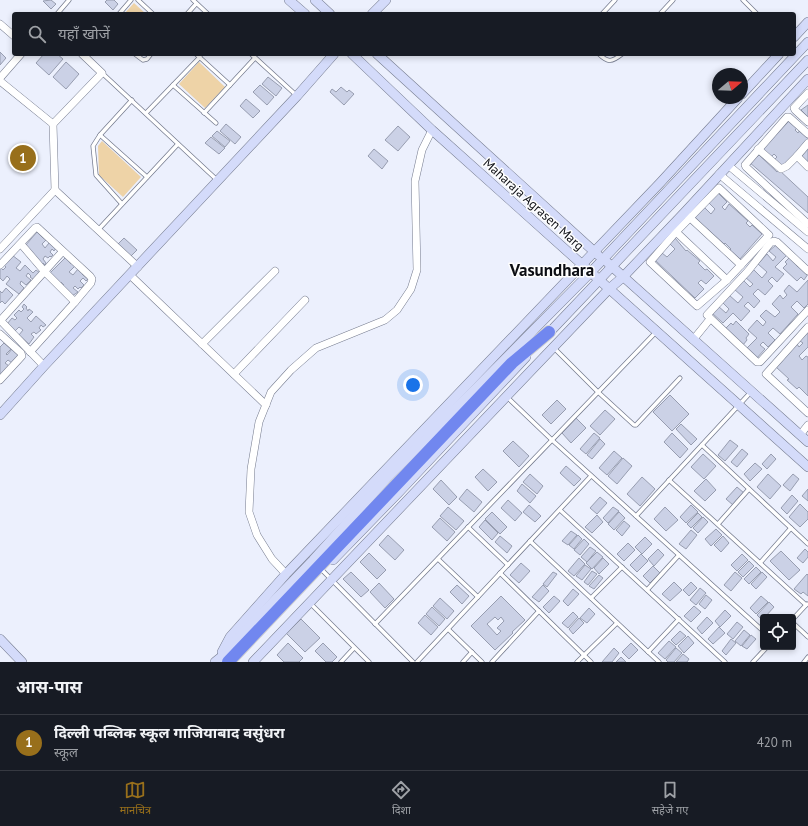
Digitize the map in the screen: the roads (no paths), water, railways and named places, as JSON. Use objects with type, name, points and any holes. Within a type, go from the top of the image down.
[{"type":"highway","points":[[220,662],[512,363],[549,332]]},
{"type":"street","points":[[289,0],[303,12]]},
{"type":"street","points":[[374,12],[386,0]]},
{"type":"street","points":[[317,1],[328,12]]},
{"type":"street","points":[[796,35],[808,22]]},
{"type":"street","points":[[0,24],[12,34]]},
{"type":"street","points":[[796,55],[808,42]]},
{"type":"street","points":[[19,56],[0,80],[53,124]]},
{"type":"street","points":[[0,250],[54,190],[53,124],[102,73],[84,56]]},
{"type":"street","points":[[0,414],[297,96],[332,56]]},
{"type":"street","name":"Maharaja Agrasen Marg","points":[[354,56],[432,130],[808,467]]},
{"type":"street","name":"Maharaja Agrasen Marg","points":[[379,56],[808,442]]},
{"type":"street","points":[[748,88],[777,56]]},
{"type":"street","points":[[220,662],[239,637],[313,560],[388,477],[591,272],[795,56]]},
{"type":"street","points":[[235,662],[399,492],[611,266],[808,60]]},
{"type":"street","points":[[687,216],[719,174],[808,79]]},
{"type":"street","points":[[808,93],[794,108],[808,122]]},
{"type":"street","points":[[220,662],[230,637],[286,574],[660,184],[733,104]]},
{"type":"street","points":[[777,112],[785,119]]},
{"type":"street","points":[[808,134],[789,117],[787,117],[745,163],[745,166],[808,224]]},
{"type":"street","points":[[286,574],[272,559],[257,535],[249,512],[251,468],[259,422],[271,392],[291,370],[316,348],[385,320],[397,310],[411,289],[417,270],[418,245],[415,212],[415,180],[422,150],[432,130]]},
{"type":"street","points":[[758,149],[781,169],[787,166],[808,143]]},
{"type":"street","points":[[797,156],[808,167]]},
{"type":"street","points":[[728,165],[808,232]]},
{"type":"street","points":[[719,174],[808,249]]},
{"type":"street","points":[[253,662],[609,289],[687,216],[719,188],[769,235],[727,280],[697,306],[650,262],[674,229]]},
{"type":"street","points":[[54,190],[138,267]]},
{"type":"street","points":[[687,216],[741,265]]},
{"type":"street","points":[[0,265],[35,228],[37,228],[92,279],[91,283],[75,302],[30,352]]},
{"type":"street","points":[[674,229],[727,280]]},
{"type":"street","points":[[808,271],[777,242],[770,242],[748,271],[708,314],[710,319],[755,361],[760,362],[808,310]]},
{"type":"street","points":[[20,244],[75,302]]},
{"type":"street","points":[[44,366],[0,320],[62,252]]},
{"type":"street","points":[[202,344],[275,271]]},
{"type":"street","points":[[130,275],[266,405]]},
{"type":"street","points":[[234,374],[305,300]]},
{"type":"street","points":[[693,340],[710,319]]},
{"type":"street","points":[[808,327],[766,374],[792,393],[808,413]]},
{"type":"street","points":[[0,334],[21,353],[22,356],[1,378]]},
{"type":"street","points":[[800,435],[808,424]]},
{"type":"street","points":[[0,639],[22,662]]},
{"type":"lane","points":[[59,12],[69,0]]},
{"type":"lane","points":[[121,12],[131,0]]},
{"type":"lane","points":[[138,0],[151,12]]},
{"type":"lane","points":[[193,0],[206,12]]},
{"type":"lane","points":[[604,12],[615,0]]},
{"type":"lane","points":[[662,12],[673,0]]},
{"type":"lane","points":[[743,0],[755,12]]},
{"type":"lane","points":[[189,12],[196,4]]},
{"type":"lane","points":[[138,56],[143,60],[149,56]]},
{"type":"lane","points":[[146,113],[198,56],[230,85]]},
{"type":"lane","points":[[601,56],[609,61],[615,60],[620,56]]},
{"type":"lane","points":[[204,113],[255,58],[297,96]]},
{"type":"lane","points":[[102,73],[218,181]]},
{"type":"lane","points":[[173,85],[216,123]]},
{"type":"lane","points":[[122,204],[96,174],[93,146],[100,135],[132,100]]},
{"type":"lane","points":[[100,135],[147,177]]},
{"type":"lane","points":[[98,230],[178,144]]},
{"type":"lane","points":[[375,624],[656,331]]},
{"type":"lane","points":[[553,347],[598,392],[635,425],[680,378]]},
{"type":"lane","points":[[636,516],[751,392]]},
{"type":"lane","points":[[506,396],[591,476],[760,628]]},
{"type":"lane","points":[[702,445],[808,544]]},
{"type":"lane","points":[[417,662],[591,476]]},
{"type":"lane","points":[[669,480],[807,604],[796,616]]},
{"type":"lane","points":[[718,524],[749,489]]},
{"type":"lane","points":[[560,510],[725,662]]},
{"type":"lane","points":[[468,527],[508,565]]},
{"type":"lane","points":[[760,563],[791,528]]},
{"type":"lane","points":[[530,541],[659,662]]},
{"type":"lane","points":[[647,590],[679,555]]},
{"type":"lane","points":[[438,559],[478,597]]},
{"type":"lane","points":[[591,598],[622,567]]},
{"type":"lane","points":[[323,570],[412,662]]},
{"type":"lane","points":[[500,573],[591,662]]},
{"type":"lane","points":[[310,602],[369,662]]},
{"type":"lane","points":[[492,662],[539,611]]},
{"type":"lane","points":[[648,652],[679,619]]},
{"type":"lane","points":[[577,662],[617,623]]},
{"type":"lane","points":[[796,626],[808,637]]},
{"type":"lane","points":[[448,629],[482,662]]},
{"type":"lane","points":[[341,662],[354,648]]},
{"type":"lane","points":[[753,662],[764,650]]},
{"type":"lane","points":[[463,662],[472,652]]},
{"type":"lane","points":[[804,662],[808,658]]},
{"type":"place","name":"दिल्ली पब्लिक स्कूल गाजियाबाद वसुंधरा","points":[[23,158]]},
{"type":"district","name":"Vasundhara","points":[[552,270]]}]
